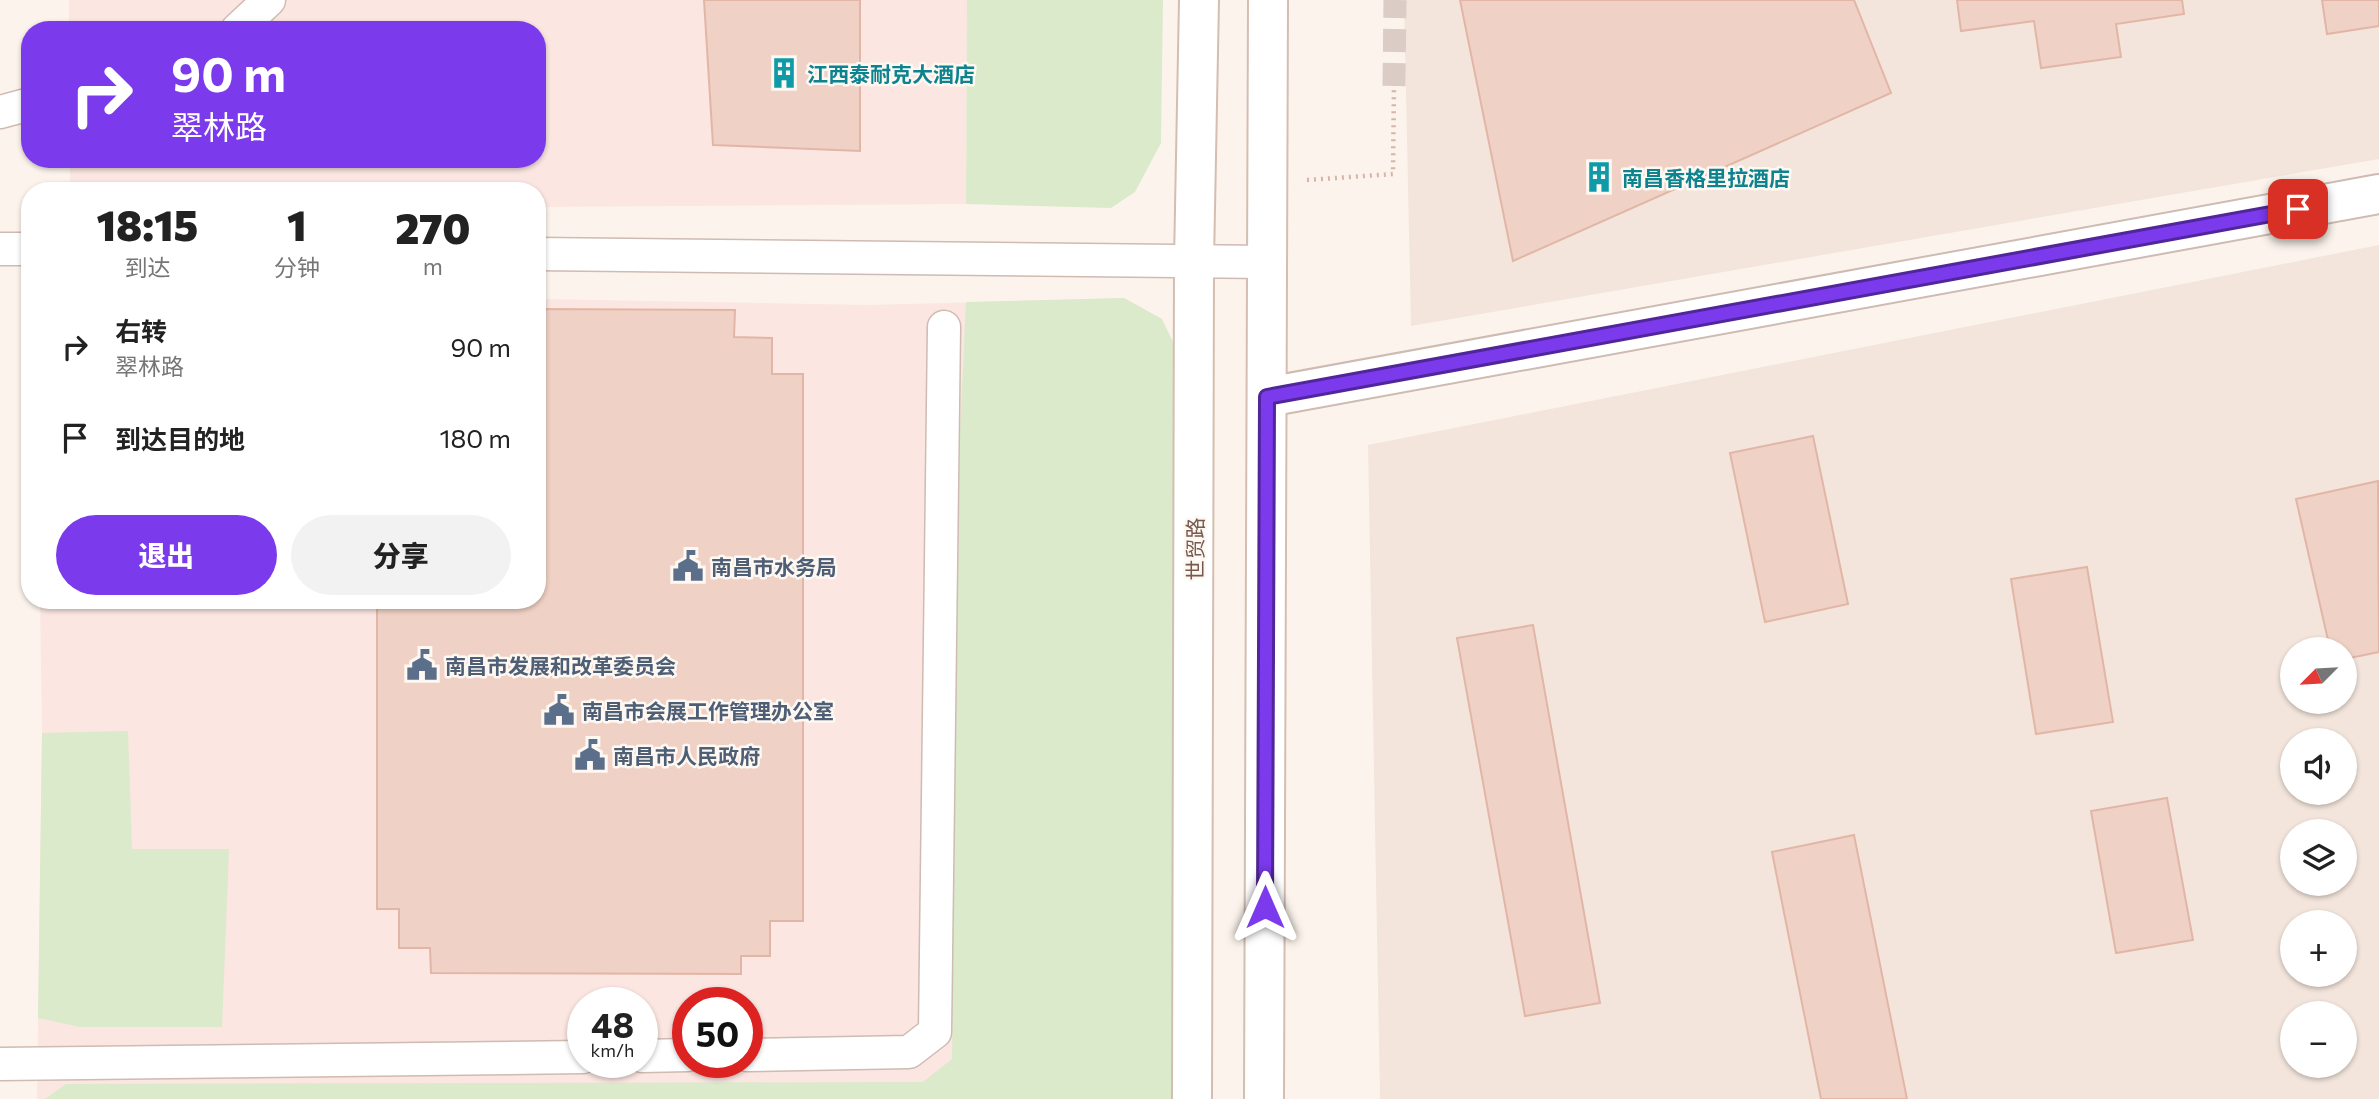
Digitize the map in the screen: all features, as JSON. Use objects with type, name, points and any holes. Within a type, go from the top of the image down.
[{"type":"main road","name":"世贸路","points":[[1192,1099],[1194,261],[1199,0]]},
{"type":"main road","points":[[1264,1099],[1268,0]]},
{"type":"main road","points":[[1267,397],[2379,194]]},
{"type":"street","points":[[247,21],[270,0]]},
{"type":"street","points":[[0,112],[21,106]]},
{"type":"street","points":[[0,249],[21,249]]},
{"type":"street","points":[[546,254],[1267,262]]},
{"type":"street","points":[[763,1055],[909,1052],[935,1032],[944,327]]},
{"type":"street","points":[[0,1064],[567,1057]]},
{"type":"path","points":[[1299,180],[1392,174],[1394,86]]},
{"type":"shaded area","points":[[69,0],[967,0],[966,204],[546,207],[546,182],[70,182],[70,168],[546,168],[546,21],[69,21]]},
{"type":"shaded area","points":[[1404,0],[2379,0],[2379,159],[1411,326]]},
{"type":"shaded area","points":[[2379,245],[2379,1099],[1380,1099],[1368,445]]},
{"type":"shaded area","points":[[1124,298],[1162,319],[1177,1099],[37,1099],[42,733],[40,609],[546,609],[546,299],[869,305]]},
{"type":"green space","points":[[967,0],[1163,0],[1161,143],[1135,192],[1111,208],[966,204]]},
{"type":"green space","points":[[1124,298],[1162,319],[1175,346],[1177,1099],[45,1099],[66,1084],[923,1082],[952,1059],[960,432],[966,302]]},
{"type":"green space","points":[[128,731],[132,849],[229,849],[222,1027],[80,1027],[38,1018],[42,733]]},
{"type":"building","name":"江西泰耐克大酒店","points":[[704,0],[860,0],[860,151],[713,145]]},
{"type":"building","name":"南昌香格里拉酒店","points":[[1460,0],[1854,0],[1891,93],[1513,261]]},
{"type":"building","points":[[1957,0],[2182,0],[2184,14],[2116,24],[2121,57],[2041,68],[2034,21],[1961,31]]},
{"type":"building","points":[[2322,0],[2379,0],[2379,26],[2327,34]]},
{"type":"building","name":"南昌市人民政府","points":[[546,309],[735,310],[734,337],[772,338],[772,374],[803,374],[803,921],[770,921],[770,956],[741,956],[741,974],[431,973],[430,948],[399,948],[399,909],[377,909],[377,609],[546,609]]},
{"type":"building","points":[[1813,436],[1848,604],[1765,622],[1730,453]]},
{"type":"building","points":[[2378,481],[2379,652],[2357,657],[2357,637],[2327,637],[2296,499]]},
{"type":"building","points":[[2087,567],[2113,722],[2036,734],[2011,579]]},
{"type":"building","points":[[1533,625],[1600,1003],[1525,1016],[1457,638]]},
{"type":"building","points":[[2167,798],[2193,940],[2116,953],[2091,811]]},
{"type":"building","points":[[1854,835],[1907,1099],[1821,1099],[1772,852]]},
{"type":"tunnel","points":[[1394,86],[1395,0]]},
{"type":"place","name":"江西泰耐克大酒店","points":[[784,73]]},
{"type":"place","name":"南昌香格里拉酒店","points":[[1599,177]]},
{"type":"place","name":"南昌市水务局","points":[[688,566]]},
{"type":"place","name":"南昌市发展和改革委员会","points":[[422,665]]},
{"type":"place","name":"南昌市会展工作管理办公室","points":[[559,710]]},
{"type":"place","name":"南昌市人民政府","points":[[590,755]]},
{"type":"route","points":[[1265,907],[1267,397],[2298,209]]}]
